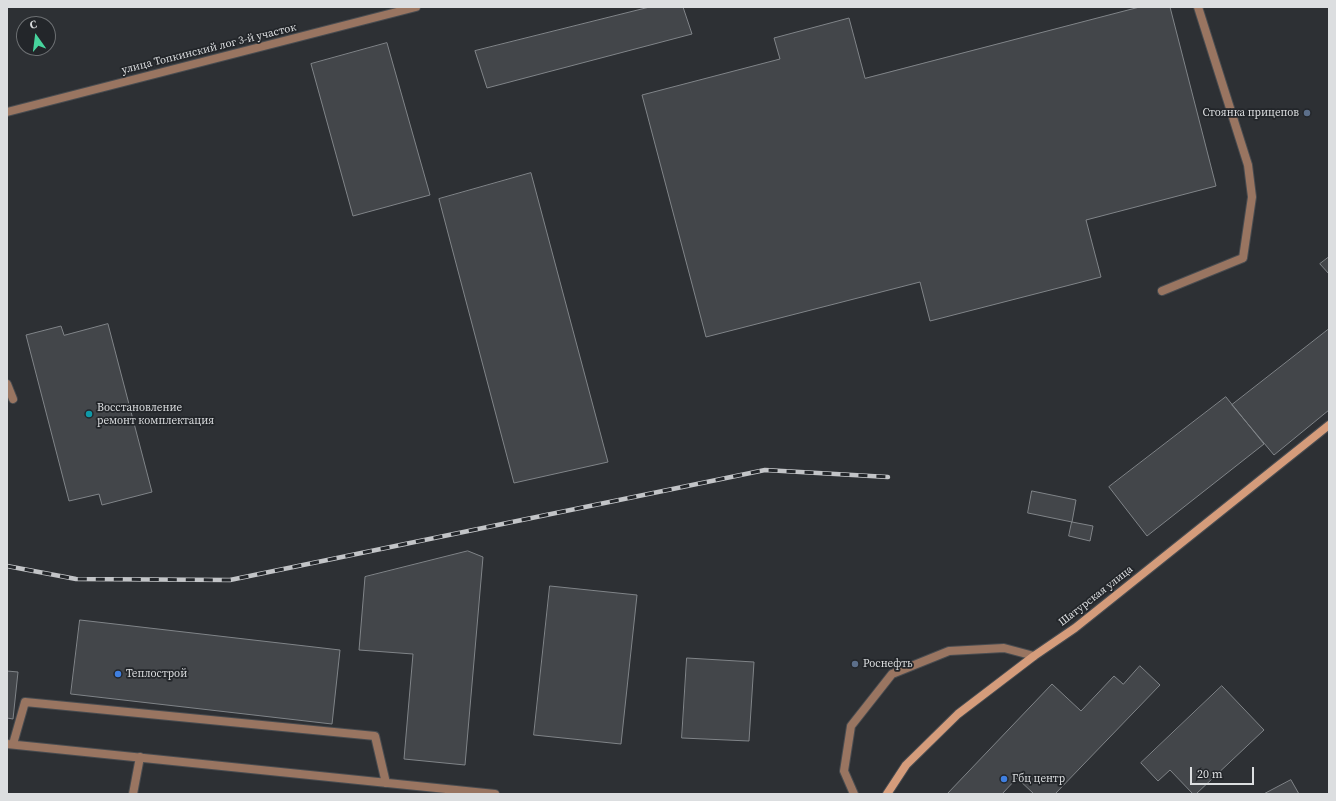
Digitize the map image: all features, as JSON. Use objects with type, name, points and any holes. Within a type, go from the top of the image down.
[{"type":"main road","name":"Шатурская улица","points":[[887,794],[906,765],[958,714],[1034,656],[1075,628],[1329,425]]},
{"type":"street","name":"улица Топкинский лог 3-й участок","points":[[7,112],[416,7]]},
{"type":"street","points":[[1162,291],[1242,258],[1252,197],[1248,165],[1198,7]]},
{"type":"street","points":[[7,384],[13,399]]},
{"type":"street","points":[[854,794],[844,771],[851,726],[892,674],[949,651],[1004,648],[1034,656]]},
{"type":"street","points":[[386,783],[375,736],[25,702],[10,744],[140,757],[386,783],[495,794]]},
{"type":"street","points":[[133,794],[140,757]]},
{"type":"building","points":[[650,7],[683,7],[692,34],[487,88],[475,51]]},
{"type":"building","points":[[1140,7],[1170,7],[1216,186],[1086,220],[1101,277],[930,321],[920,282],[706,337],[642,95],[780,59],[774,38],[849,18],[865,78]]},
{"type":"building","points":[[387,43],[430,195],[353,216],[311,64]]},
{"type":"building","points":[[531,173],[608,462],[514,483],[439,199]]},
{"type":"building","points":[[1329,257],[1329,274],[1320,264]]},
{"type":"building","name":"Восстановление ремонт комплектация","points":[[108,324],[152,492],[102,505],[99,494],[69,501],[26,335],[61,326],[64,335]]},
{"type":"building","points":[[1329,329],[1329,410],[1274,455],[1232,405]]},
{"type":"building","points":[[1226,397],[1264,444],[1147,536],[1109,487]]},
{"type":"building","points":[[1032,491],[1076,500],[1072,522],[1028,513]]},
{"type":"building","points":[[1072,522],[1093,526],[1090,541],[1069,536]]},
{"type":"building","points":[[468,551],[483,557],[465,765],[404,759],[413,654],[359,650],[365,577]]},
{"type":"building","points":[[550,586],[637,595],[621,744],[534,735]]},
{"type":"building","points":[[80,620],[340,650],[332,724],[71,694]]},
{"type":"building","points":[[687,658],[754,662],[749,741],[682,738]]},
{"type":"building","points":[[1140,666],[1160,685],[1055,794],[1034,794],[1017,778],[1002,794],[947,794],[1052,684],[1081,711],[1114,676],[1123,684]]},
{"type":"building","points":[[7,671],[18,672],[13,719],[7,718]]},
{"type":"building","points":[[1222,686],[1264,730],[1196,794],[1193,794],[1170,770],[1158,781],[1141,763]]},
{"type":"building","points":[[1291,780],[1299,794],[1264,794]]},
{"type":"railway","points":[[7,566],[76,579],[230,580],[765,470],[888,477]]},
{"type":"place","name":"Стоянка прицепов","points":[[1307,113]]},
{"type":"place","name":"Восстановление ремонт комплектация","points":[[89,414]]},
{"type":"place","name":"Роснефть","points":[[855,664]]},
{"type":"place","name":"Теплострой","points":[[118,674]]},
{"type":"place","name":"Гбц центр","points":[[1004,779]]}]
